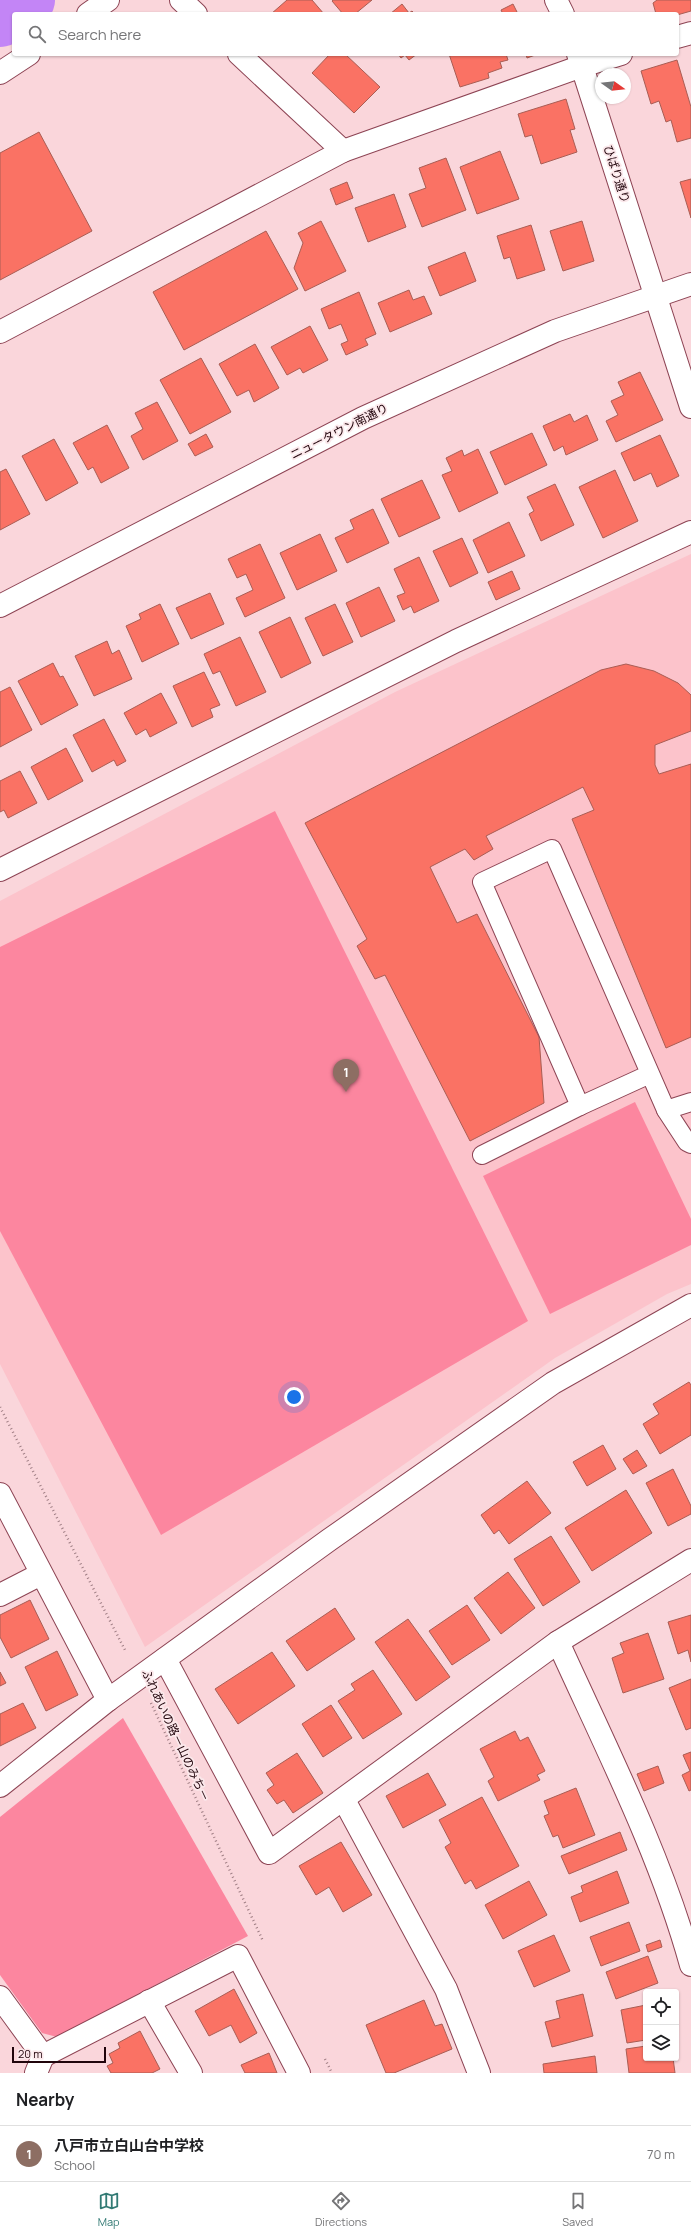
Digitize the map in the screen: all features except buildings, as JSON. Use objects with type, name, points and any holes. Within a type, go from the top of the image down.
[{"type":"street","points":[[91,12],[108,0]]},
{"type":"street","points":[[181,0],[194,12]]},
{"type":"street","points":[[556,0],[562,12]]},
{"type":"street","points":[[679,36],[691,33]]},
{"type":"street","points":[[0,73],[26,56]]},
{"type":"street","points":[[241,56],[343,151]]},
{"type":"street","points":[[0,332],[343,151],[580,60],[607,56]]},
{"type":"street","name":"ひばり通り","points":[[580,60],[691,407]]},
{"type":"street","name":"ニュータウン南通り","points":[[0,606],[363,418],[555,331],[691,284]]},
{"type":"street","points":[[0,870],[456,641],[691,532]]},
{"type":"street","points":[[0,1786],[139,1677],[329,1540],[553,1383],[691,1306]]},
{"type":"street","points":[[0,1494],[108,1700]]},
{"type":"street","points":[[165,1659],[269,1853],[344,1800],[558,1642],[691,1560]]},
{"type":"street","points":[[0,1595],[41,1574]]},
{"type":"street","points":[[558,1642],[644,1830],[681,1928],[691,1965]]},
{"type":"street","points":[[344,1800],[446,1989],[479,2073]]},
{"type":"street","points":[[0,1997],[40,2064],[149,2001],[238,1956],[299,2073]]},
{"type":"street","points":[[149,2001],[191,2073]]},
{"type":"lane","points":[[580,1106],[482,882],[552,850],[666,1110],[687,1142],[691,1144]]},
{"type":"lane","points":[[482,1155],[580,1106],[650,1074]]},
{"type":"lane","points":[[666,1110],[691,1102]]},
{"type":"path","name":"ふれあいの路－山のみち－","points":[[0,1407],[139,1677],[265,1944]]},
{"type":"path","points":[[322,2053],[332,2073]]},
{"type":"shaded area","points":[[691,554],[691,1284],[667,1294],[555,1358],[145,1647],[0,1364],[0,901],[395,692]]},
{"type":"shaded area","points":[[275,811],[528,1321],[161,1535],[0,1231],[0,947]]},
{"type":"shaded area","points":[[635,1102],[691,1219],[691,1245],[550,1314],[483,1176]]},
{"type":"shaded area","points":[[123,1718],[248,1936],[57,2037],[42,2033],[0,1975],[0,1817]]},
{"type":"waterway","points":[[0,19],[27,0]]},
{"type":"place","name":"八戸市立白山台中学校","points":[[346,1092]]}]
